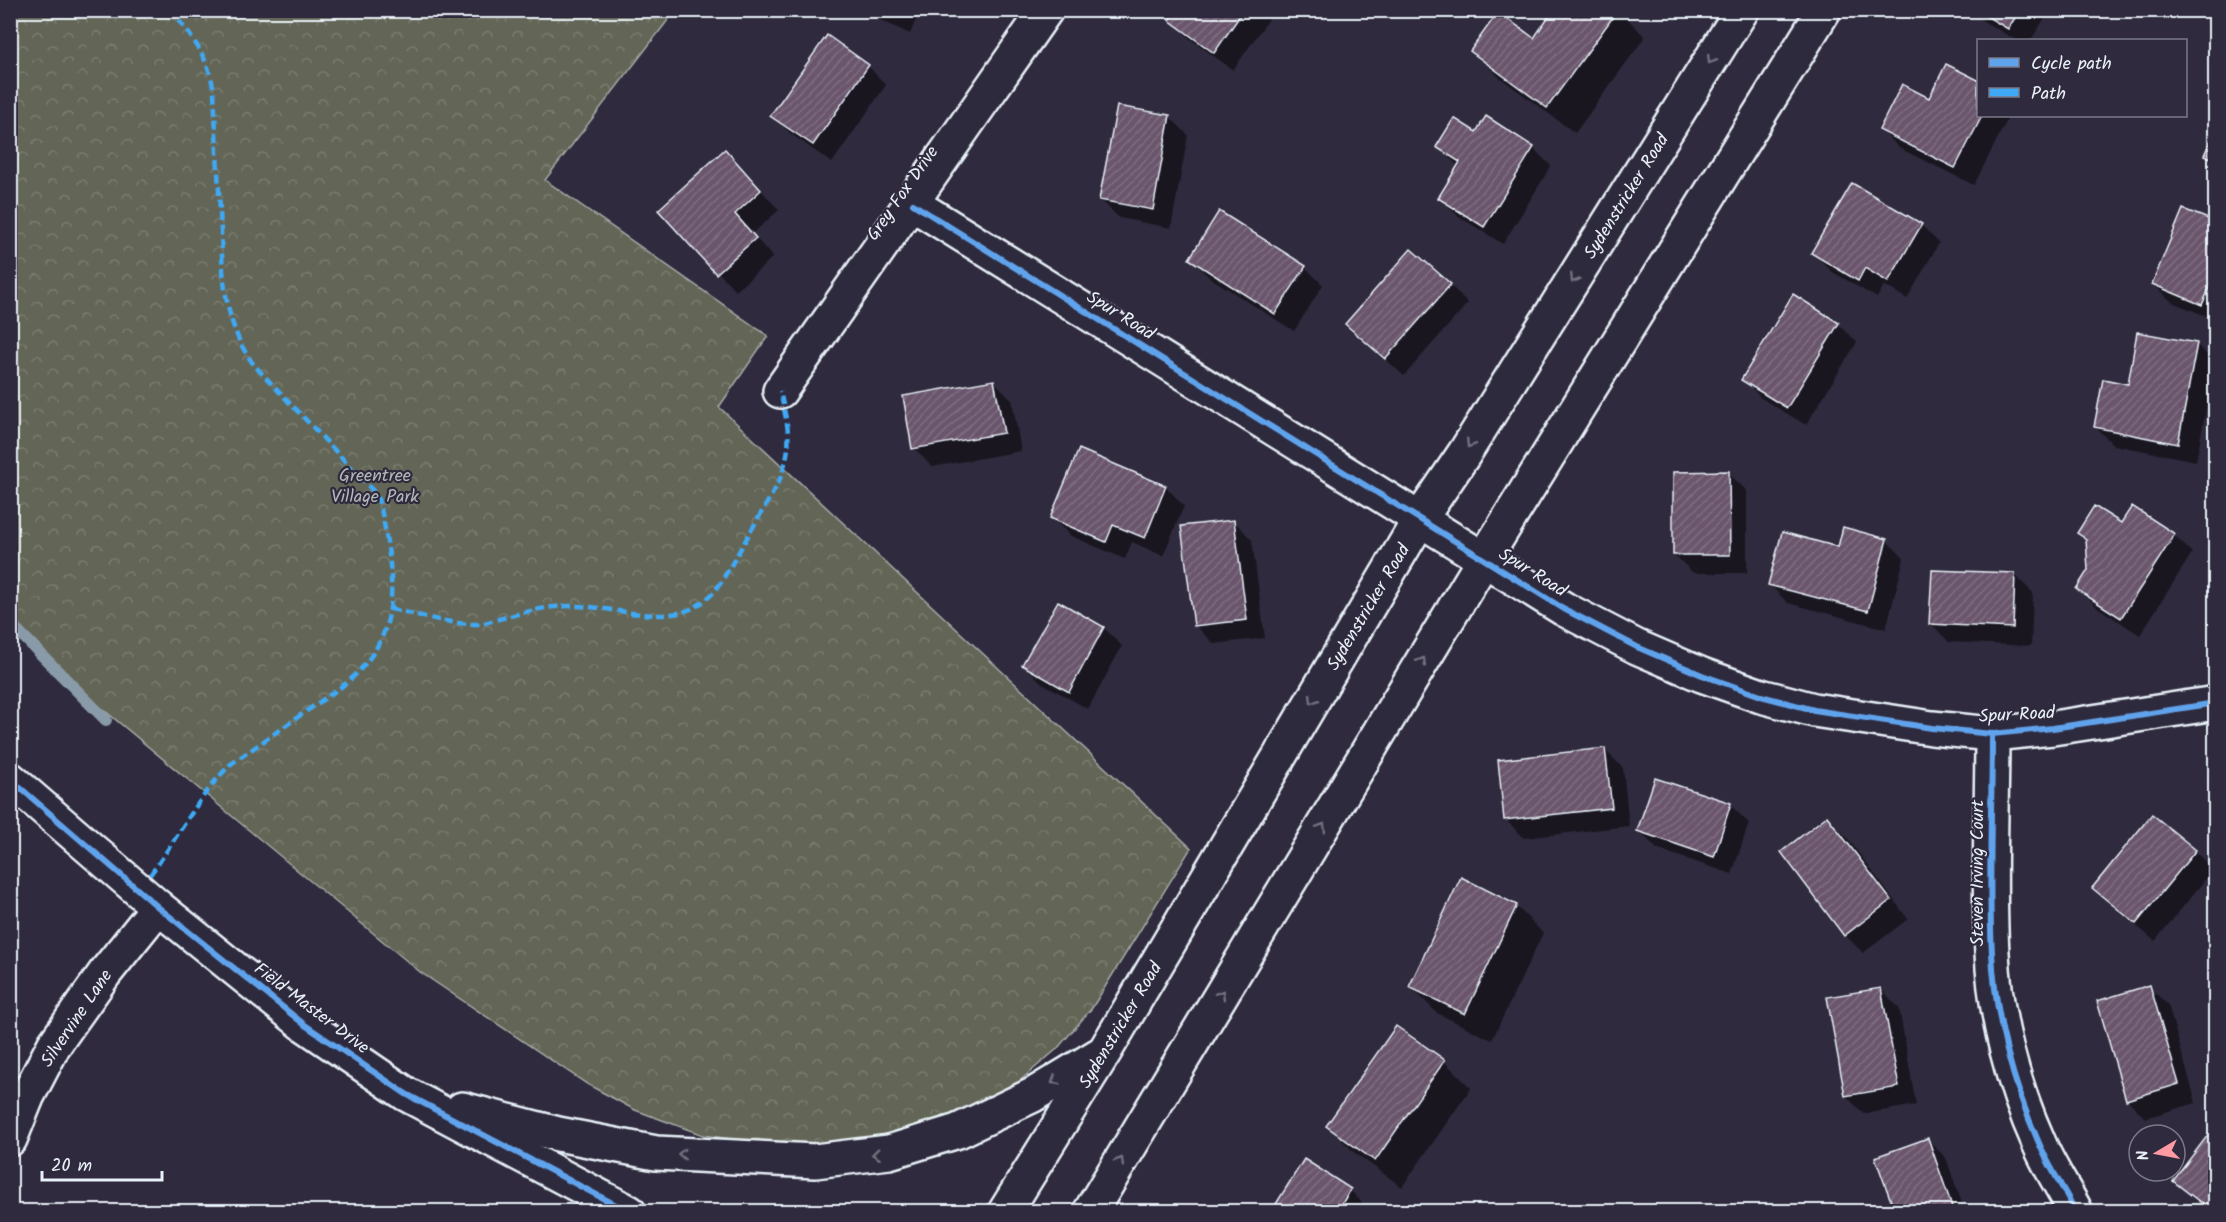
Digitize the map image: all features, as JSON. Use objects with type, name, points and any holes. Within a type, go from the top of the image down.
[{"type":"main road","name":"Grey Fox Drive","points":[[780,391],[913,204],[1046,10]]},
{"type":"main road","name":"Sydenstricker Road","points":[[1005,1212],[1105,1050],[1420,519],[1464,454],[1742,10]]},
{"type":"main road","points":[[1090,1212],[1484,559],[1824,10]]},
{"type":"main road","name":"Spur Road","points":[[913,204],[1564,609],[1637,647],[1702,675],[1761,696],[1814,710],[1932,728],[1992,734],[2053,728],[2216,703]]},
{"type":"main road","name":"Steven Irving Court","points":[[1992,734],[1992,954],[1998,1004],[2006,1045],[2039,1145],[2076,1212]]},
{"type":"main road","name":"Field Master Drive","points":[[10,779],[158,907],[305,1025],[406,1094],[629,1212]]},
{"type":"main road","name":"Silvervine Lane","points":[[10,1139],[27,1097],[54,1045],[105,973],[158,907]]},
{"type":"main road","points":[[406,1094],[558,1134],[656,1153],[815,1161],[889,1152],[958,1131],[1032,1095],[1105,1050]]},
{"type":"green space","name":"Greentree Village Park","points":[[10,11],[675,11],[545,180],[768,336],[719,407],[1191,848],[1092,1008],[1057,1049],[1016,1084],[969,1112],[918,1132],[793,1148],[703,1135],[635,1110],[587,1084],[420,972],[11,633]]},
{"type":"building","points":[[1175,10],[1244,10],[1214,53],[1169,20]]},
{"type":"building","points":[[1553,10],[1618,10],[1547,108],[1470,51],[1498,12],[1534,38]]},
{"type":"building","points":[[1976,10],[2020,10],[2008,29]]},
{"type":"building","points":[[827,35],[869,65],[813,145],[770,116]]},
{"type":"building","points":[[1946,64],[1977,80],[1977,117],[1981,117],[1955,168],[1879,130],[1902,84],[1929,98]]},
{"type":"building","points":[[1117,106],[1170,115],[1153,210],[1099,200]]},
{"type":"building","points":[[1486,116],[1534,147],[1484,227],[1438,198],[1460,162],[1436,147],[1454,118],[1476,132]]},
{"type":"building","points":[[2216,128],[2216,160],[2204,155]]},
{"type":"building","points":[[725,149],[761,190],[735,214],[756,238],[716,274],[658,210]]},
{"type":"building","points":[[1852,183],[1922,224],[1888,282],[1865,268],[1858,281],[1811,253]]},
{"type":"building","points":[[2183,209],[2216,222],[2216,273],[2202,305],[2152,284]]},
{"type":"building","points":[[1219,211],[1306,266],[1275,314],[1189,259]]},
{"type":"building","points":[[1411,249],[1451,284],[1385,359],[1345,324]]},
{"type":"building","points":[[1793,294],[1839,323],[1787,408],[1741,380]]},
{"type":"building","points":[[2137,332],[2197,343],[2178,444],[2094,427],[2103,379],[2128,384]]},
{"type":"building","points":[[994,380],[1004,433],[912,449],[903,396]]},
{"type":"building","points":[[1079,449],[1166,486],[1145,538],[1113,525],[1106,542],[1050,518]]},
{"type":"building","points":[[1729,471],[1730,555],[1673,555],[1673,472]]},
{"type":"building","points":[[2094,506],[2121,523],[2132,506],[2175,534],[2121,618],[2076,589],[2088,570],[2086,539],[2077,533]]},
{"type":"building","points":[[1234,520],[1247,620],[1194,626],[1181,526]]},
{"type":"building","points":[[1843,527],[1887,539],[1868,611],[1768,585],[1782,532],[1838,547]]},
{"type":"building","points":[[1932,570],[2015,573],[2013,628],[1929,624]]},
{"type":"building","points":[[1058,601],[1104,627],[1069,692],[1022,665]]},
{"type":"building","points":[[1605,748],[1612,808],[1504,820],[1498,760]]},
{"type":"building","points":[[1655,778],[1731,803],[1714,857],[1637,831]]},
{"type":"building","points":[[2152,814],[2196,850],[2136,924],[2092,888]]},
{"type":"building","points":[[1827,816],[1891,900],[1844,936],[1781,852]]},
{"type":"building","points":[[1461,877],[1517,905],[1465,1014],[1409,987]]},
{"type":"building","points":[[2150,985],[2179,1084],[2126,1100],[2097,1001]]},
{"type":"building","points":[[1881,988],[1899,1087],[1845,1096],[1827,997]]},
{"type":"building","points":[[1396,1026],[1445,1060],[1375,1161],[1326,1126]]},
{"type":"building","points":[[2208,1135],[2216,1141],[2216,1212],[2176,1183],[2187,1183],[2187,1163]]},
{"type":"building","points":[[1928,1138],[1954,1212],[1895,1212],[1875,1157]]},
{"type":"building","points":[[1304,1159],[1351,1189],[1337,1212],[1271,1212]]},
{"type":"waterway","points":[[10,623],[106,720]]},
{"type":"marked path","points":[[150,875],[208,790],[231,764],[348,682],[363,667],[374,652],[388,621],[391,587],[385,527],[376,494],[254,365],[235,330],[229,311],[223,272],[214,92],[204,57],[171,10]]},
{"type":"marked path","points":[[391,609],[469,624],[480,624],[558,606],[591,607],[652,615],[672,614],[690,609],[707,599],[722,581],[778,484],[788,448],[786,417],[780,391]]},
{"type":"cycle path","points":[[913,204],[1564,609],[1637,647],[1702,675],[1761,696],[1814,710],[1932,728],[1992,734],[2053,728],[2216,703]]},
{"type":"cycle path","points":[[1992,734],[1990,899],[1994,977],[2001,1026],[2013,1074],[2030,1121],[2047,1161],[2076,1212]]},
{"type":"cycle path","points":[[10,779],[158,907],[305,1025],[406,1094],[629,1212]]}]
